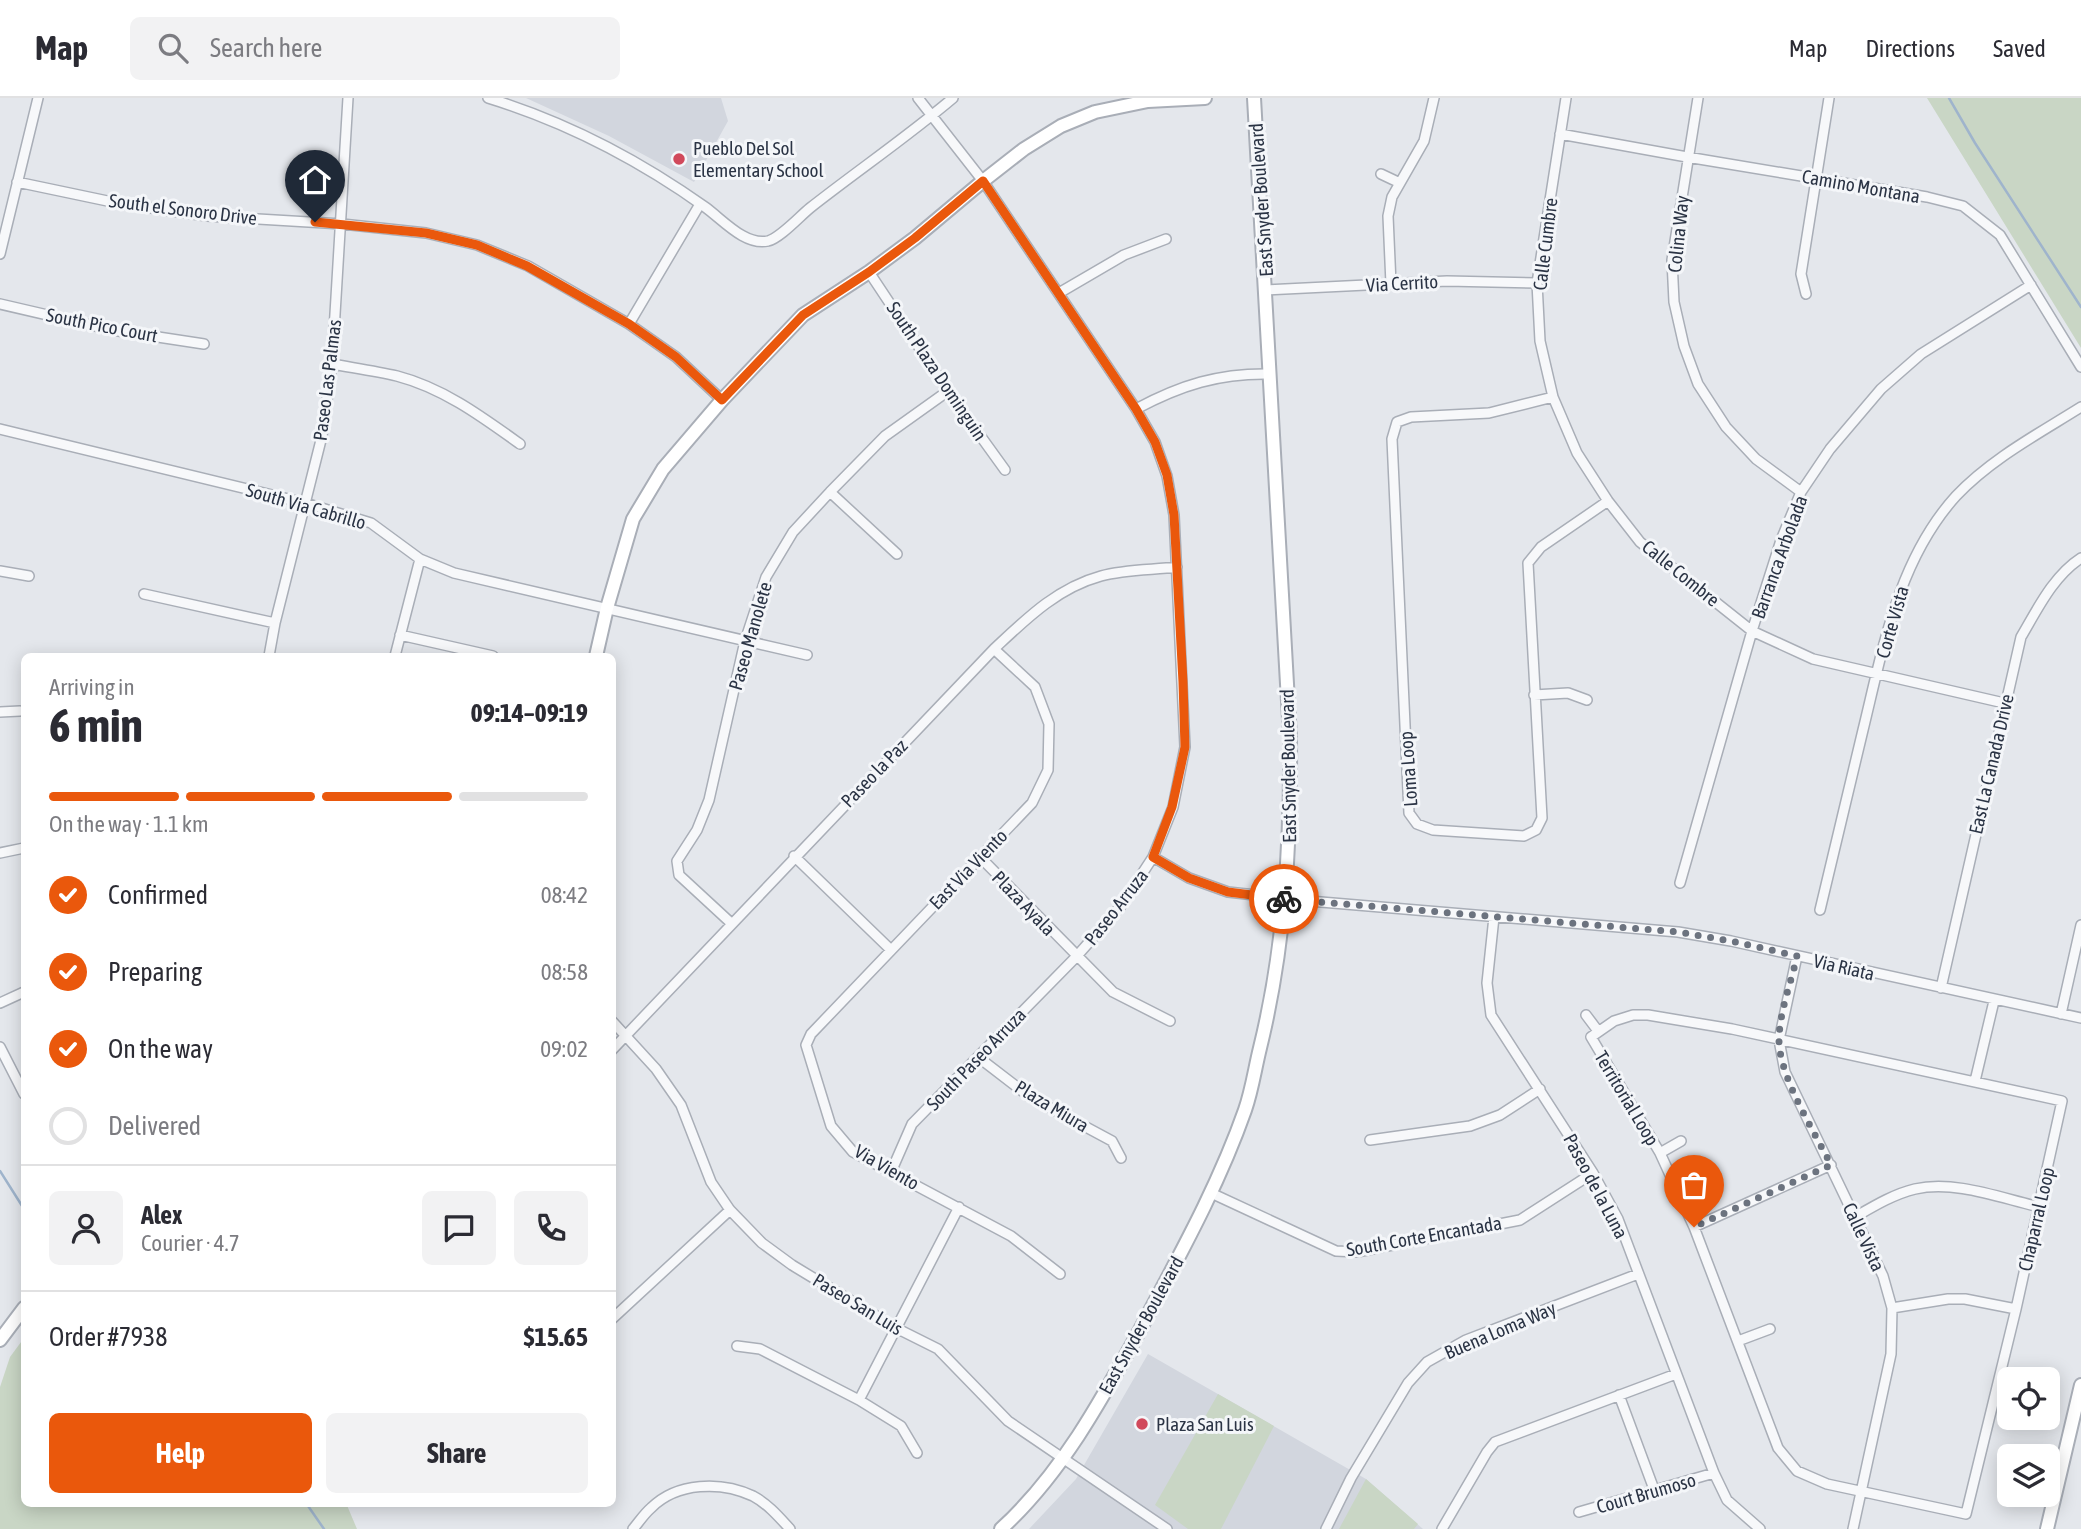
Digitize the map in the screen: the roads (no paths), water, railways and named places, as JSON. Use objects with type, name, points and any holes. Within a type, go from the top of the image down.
[{"type":"street","points":[[0,254],[38,98]]},
{"type":"street","name":"Paseo Las Palmas","points":[[270,653],[322,436],[332,365],[348,98]]},
{"type":"street","points":[[488,98],[536,113],[604,144],[700,204],[745,238],[758,242],[772,240],[953,98]]},
{"type":"street","name":"Paseo Arruza","points":[[918,98],[983,181],[1136,409],[1155,442],[1167,475],[1174,515],[1185,747],[1172,807],[1153,857],[1121,906],[1076,957]]},
{"type":"street","points":[[597,653],[633,519],[663,469],[722,400],[803,315],[869,272],[1024,149],[1061,126],[1095,112],[1148,101],[1205,98]]},
{"type":"street","name":"East Snyder Boulevard","points":[[1001,1529],[1064,1458],[1131,1345],[1211,1193],[1246,1108],[1273,995],[1286,899],[1291,815],[1290,737],[1254,98]]},
{"type":"street","points":[[1391,285],[1388,216],[1392,197],[1424,141],[1434,98]]},
{"type":"street","name":"Calle Cumbre","points":[[1566,98],[1537,283],[1540,341],[1553,397],[1577,453],[1608,502]]},
{"type":"street","name":"Colina Way","points":[[1698,98],[1672,260],[1674,302],[1684,346],[1698,384],[1726,427],[1756,459],[1801,492]]},
{"type":"street","points":[[1806,294],[1801,274],[1829,98]]},
{"type":"street","name":"Camino Montana","points":[[1560,134],[1687,158],[1927,197],[1963,206],[2000,235],[2081,366]]},
{"type":"street","points":[[1381,174],[1400,183]]},
{"type":"street","name":"South el Sonoro Drive","points":[[18,182],[117,203],[207,216],[342,224],[426,233],[477,245],[527,266],[629,324],[676,357],[722,400]]},
{"type":"street","points":[[629,324],[700,204]]},
{"type":"street","points":[[1059,293],[1124,255],[1166,239]]},
{"type":"street","name":"South Plaza Dominguin","points":[[869,272],[948,391],[1005,470]]},
{"type":"street","name":"Via Cerrito","points":[[1266,290],[1447,281],[1537,283]]},
{"type":"street","name":"Barranca Arbolada","points":[[1680,883],[1752,631],[1781,540],[1801,492],[1830,449],[1881,390],[1921,354],[2031,285]]},
{"type":"street","name":"South Pico Court","points":[[0,303],[112,330],[204,344]]},
{"type":"street","points":[[332,365],[397,376],[436,390],[471,409],[520,444]]},
{"type":"street","points":[[1136,409],[1169,391],[1202,380],[1270,374]]},
{"type":"street","name":"Paseo Manolete","points":[[731,923],[679,874],[677,861],[697,830],[709,800],[745,641],[765,577],[793,532],[885,436],[948,391]]},
{"type":"street","name":"Loma Loop","points":[[1553,397],[1489,413],[1411,417],[1398,422],[1392,439],[1408,799],[1409,813],[1417,824],[1433,830],[1524,836],[1536,830],[1542,818],[1528,563],[1541,547],[1608,502]]},
{"type":"street","name":"Corte Vista","points":[[1819,910],[1901,586],[1925,539],[1956,496],[1997,460],[2081,407]]},
{"type":"street","name":"South Via Cabrillo","points":[[0,429],[305,503],[371,523],[420,559],[454,573],[807,655]]},
{"type":"street","points":[[830,492],[897,554]]},
{"type":"street","name":"Calle Combre","points":[[1608,502],[1640,542],[1752,631],[1813,659],[2004,703]]},
{"type":"street","name":"East La Canada Drive","points":[[1941,988],[2021,638],[2044,597],[2081,558]]},
{"type":"street","points":[[396,653],[420,559]]},
{"type":"street","name":"Paseo la Paz","points":[[616,1045],[794,856],[994,649],[1043,603],[1102,575],[1177,567]]},
{"type":"street","points":[[0,571],[29,576]]},
{"type":"street","points":[[144,594],[275,623]]},
{"type":"street","points":[[400,635],[480,653]]},
{"type":"street","name":"East Via Viento","points":[[814,1074],[806,1045],[811,1034],[1032,803],[1048,770],[1049,724],[1035,687],[994,649]]},
{"type":"street","points":[[1534,695],[1568,693],[1587,700]]},
{"type":"street","points":[[0,712],[20,711]]},
{"type":"street","points":[[0,853],[21,849]]},
{"type":"street","points":[[794,856],[891,950]]},
{"type":"street","name":"Plaza Ayala","points":[[980,856],[1112,992],[1170,1021]]},
{"type":"street","name":"Via Riata","points":[[1153,857],[1189,878],[1228,892],[1678,932],[1731,941],[2081,1018]]},
{"type":"street","name":"Paseo de la Luna","points":[[1494,917],[1487,983],[1490,1015],[1540,1089],[1619,1219],[1714,1473],[1727,1500],[1759,1529]]},
{"type":"street","points":[[2061,1014],[2081,925]]},
{"type":"street","name":"Calle Vista","points":[[1797,956],[1779,1040],[1785,1072],[1883,1276],[1892,1308],[1891,1354],[1853,1529]]},
{"type":"street","name":"South Paseo Arruza","points":[[891,1172],[912,1124],[1076,957]]},
{"type":"street","points":[[0,1003],[21,993]]},
{"type":"street","points":[[1975,1081],[1994,1000]]},
{"type":"street","points":[[1586,1015],[1598,1031]]},
{"type":"street","name":"Territorial Loop","points":[[1779,1040],[1691,1021],[1648,1015],[1633,1015],[1614,1021],[1591,1037],[1660,1153],[1694,1227],[1778,1448],[1797,1471],[1827,1484],[1860,1492]]},
{"type":"street","name":"Paseo San Luis","points":[[616,1025],[656,1069],[681,1105],[711,1182],[730,1210],[762,1243],[792,1265],[896,1328],[938,1349],[1008,1421],[1167,1529]]},
{"type":"street","name":"Chaparral Loop","points":[[1779,1040],[2062,1101],[2040,1206],[1966,1514],[1860,1492]]},
{"type":"street","points":[[0,1046],[21,1088]]},
{"type":"street","name":"Plaza Miura","points":[[978,1057],[1030,1097],[1112,1141],[1121,1158]]},
{"type":"street","name":"Via Viento","points":[[814,1074],[831,1126],[853,1152],[1011,1236],[1060,1274]]},
{"type":"street","points":[[1370,1140],[1470,1126],[1500,1115],[1540,1089]]},
{"type":"street","points":[[1660,1153],[1681,1141]]},
{"type":"street","points":[[1694,1227],[1831,1165]]},
{"type":"street","name":"South Corte Encantada","points":[[1211,1193],[1336,1251],[1357,1252],[1520,1220],[1593,1173]]},
{"type":"street","points":[[1855,1217],[1896,1195],[1934,1186],[1964,1189],[2040,1206]]},
{"type":"street","points":[[859,1400],[960,1207]]},
{"type":"street","points":[[616,1315],[730,1210]]},
{"type":"street","name":"Buena Loma Way","points":[[1326,1529],[1351,1478],[1408,1383],[1427,1362],[1466,1340],[1638,1274]]},
{"type":"street","points":[[1892,1308],[1965,1299],[2016,1309]]},
{"type":"street","points":[[0,1340],[21,1312]]},
{"type":"street","points":[[1738,1341],[1770,1329]]},
{"type":"street","points":[[737,1346],[760,1349],[859,1400],[901,1426],[917,1453]]},
{"type":"street","points":[[1442,1529],[1487,1451],[1495,1442],[1676,1374]]},
{"type":"street","points":[[2047,1529],[2078,1411],[2081,1385]]},
{"type":"street","points":[[1619,1395],[1655,1492]]},
{"type":"street","name":"Court Brumoso","points":[[1579,1512],[1714,1473]]},
{"type":"street","points":[[633,1529],[652,1507],[673,1493],[697,1486],[725,1487],[753,1496],[772,1509],[790,1529]]},
{"type":"waterway","points":[[1949,98],[2081,307]]},
{"type":"waterway","points":[[0,1171],[21,1204]]},
{"type":"waterway","points":[[309,1507],[324,1529]]},
{"type":"place","name":"Pueblo Del Sol Elementary School","points":[[679,159]]},
{"type":"place","name":"Plaza San Luis","points":[[1142,1424]]}]
